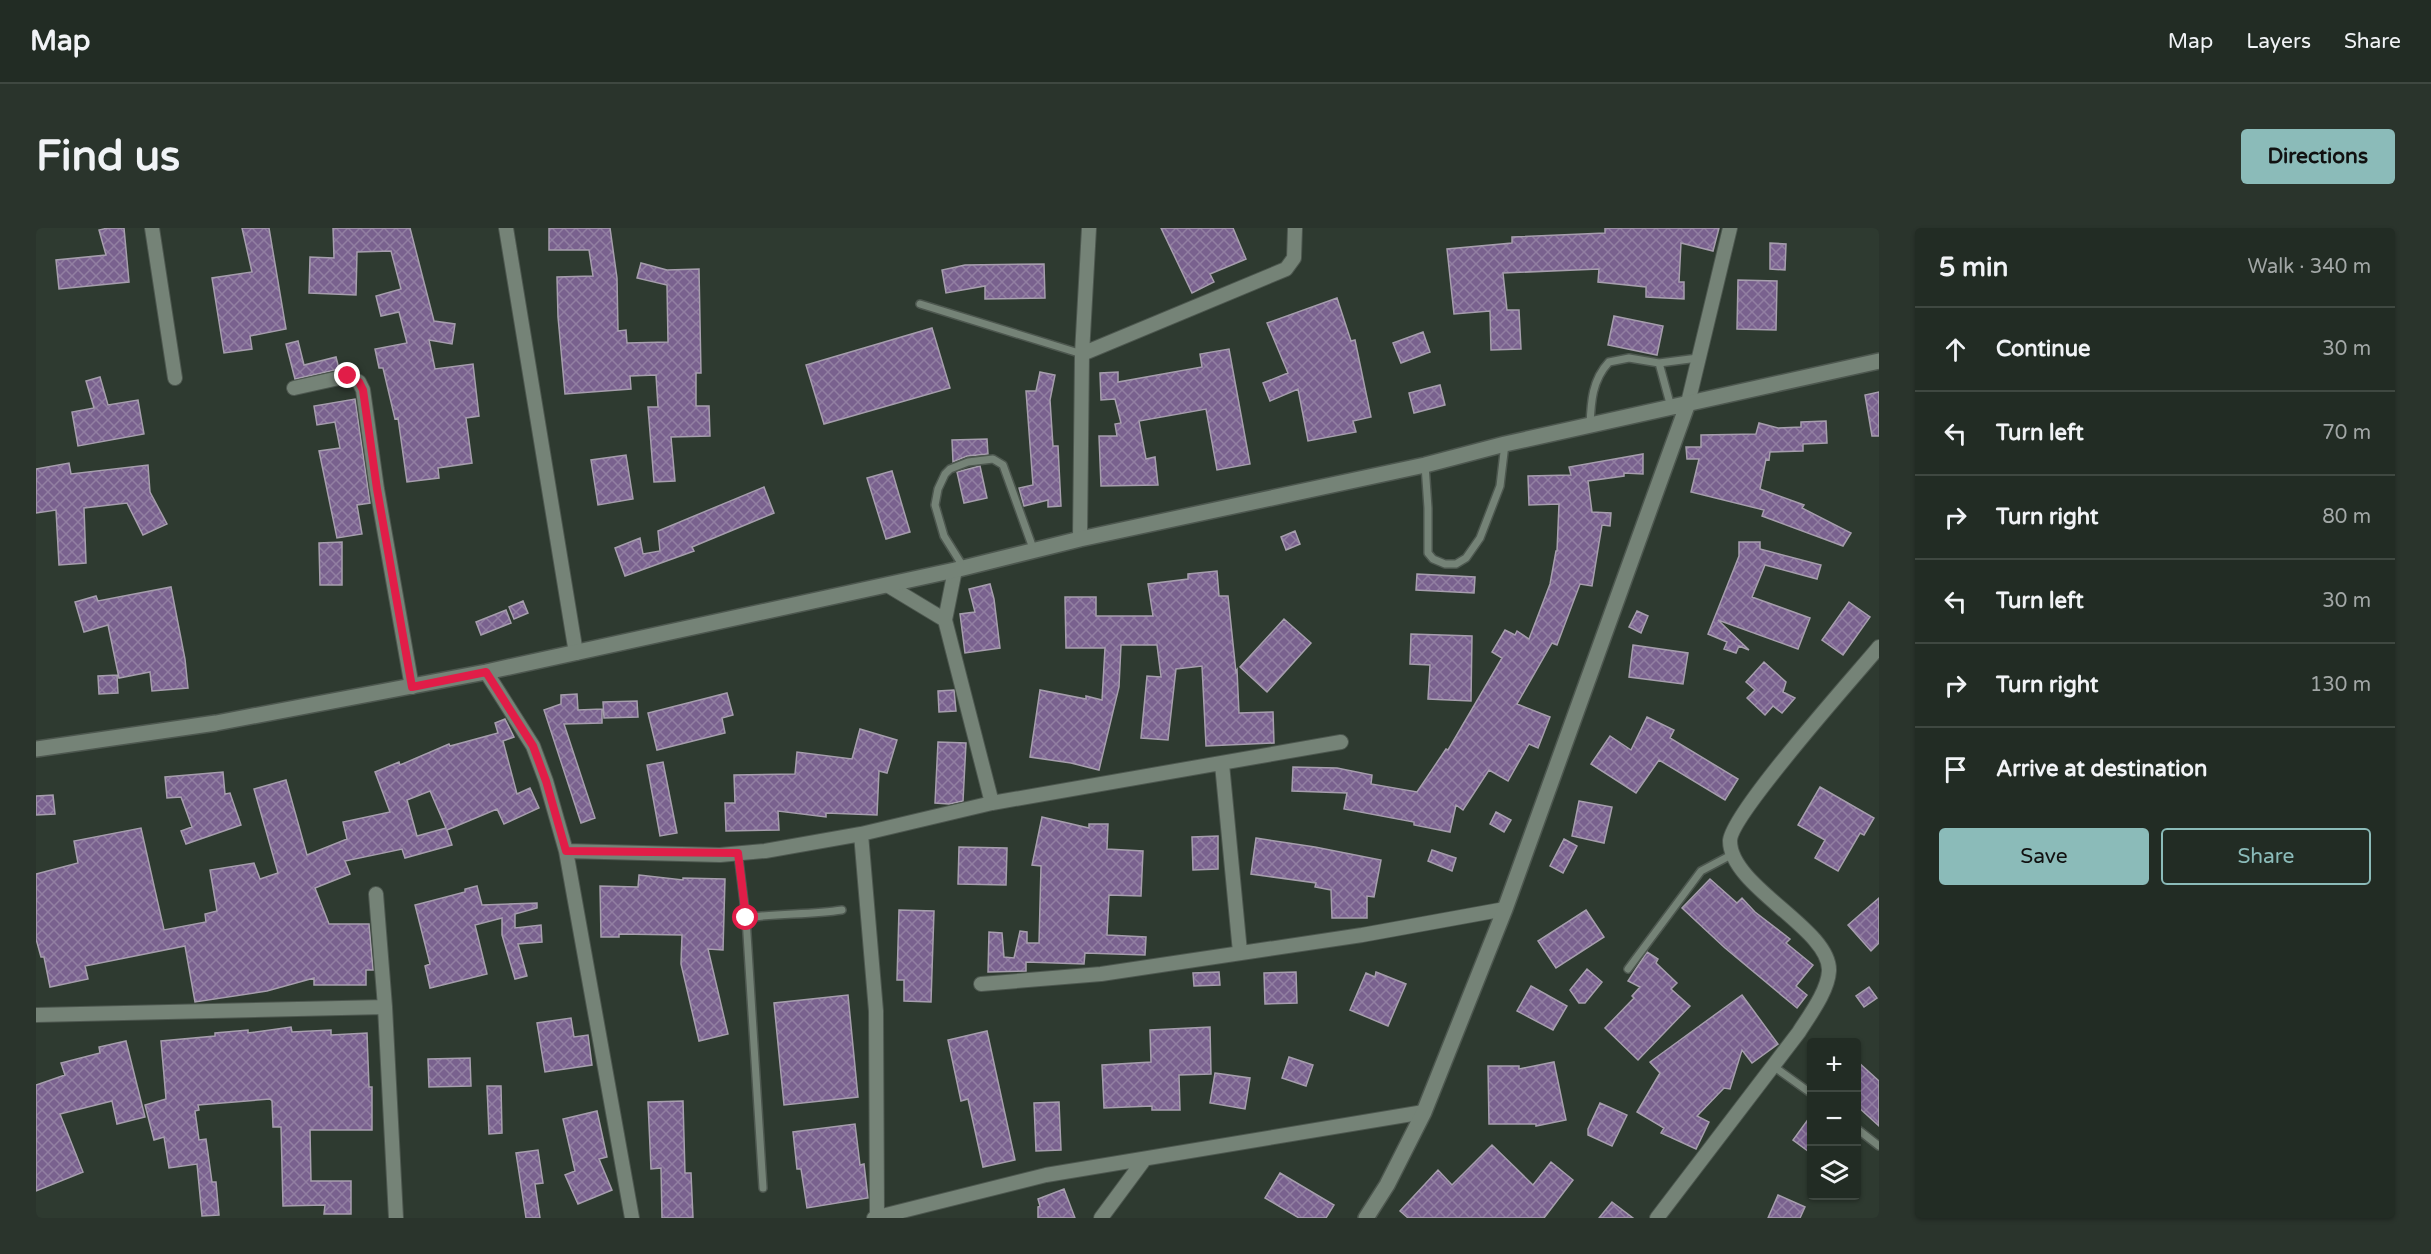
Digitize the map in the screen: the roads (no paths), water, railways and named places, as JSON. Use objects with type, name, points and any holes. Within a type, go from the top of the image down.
[{"type":"main road","points":[[36,749],[216,723],[486,672],[959,569],[1080,539],[1425,465],[1505,444],[1879,361]]},
{"type":"main road","points":[[1366,1218],[1387,1185],[1424,1112],[1505,909],[1688,404]]},
{"type":"street","points":[[152,228],[176,378]]},
{"type":"street","points":[[506,228],[576,653]]},
{"type":"street","points":[[1080,539],[1082,354],[1089,228]]},
{"type":"street","points":[[1082,354],[1286,269],[1294,258],[1295,228]]},
{"type":"street","points":[[1688,404],[1730,228]]},
{"type":"street","points":[[294,387],[348,376],[359,382],[363,390],[377,489],[412,687]]},
{"type":"street","points":[[959,569],[945,620],[992,803]]},
{"type":"street","points":[[887,585],[945,620]]},
{"type":"street","points":[[1657,1218],[1799,1032],[1820,999],[1829,971],[1823,947],[1750,879],[1732,854],[1730,839],[1749,803],[1879,647]]},
{"type":"street","points":[[486,672],[533,746],[546,781],[566,851],[632,1218]]},
{"type":"street","points":[[566,851],[738,853],[765,851],[861,834],[992,803],[1341,742]]},
{"type":"street","points":[[1222,764],[1240,952]]},
{"type":"street","points":[[861,834],[876,1011],[875,1218],[1046,1175],[1424,1112]]},
{"type":"street","points":[[376,894],[385,1007],[396,1218]]},
{"type":"street","points":[[981,984],[1101,974],[1362,935],[1505,909]]},
{"type":"street","points":[[36,1015],[385,1007]]},
{"type":"street","points":[[1101,1218],[1144,1160]]},
{"type":"lane","points":[[920,304],[1082,354]]},
{"type":"lane","points":[[1590,425],[1594,388],[1602,369],[1609,362],[1629,358],[1659,363],[1699,358]]},
{"type":"lane","points":[[1659,363],[1671,407]]},
{"type":"lane","points":[[1425,465],[1428,553],[1433,559],[1445,564],[1456,564],[1466,558],[1480,538],[1500,486],[1505,444]]},
{"type":"lane","points":[[959,569],[934,506],[945,474],[950,469],[968,462],[993,459],[1003,465],[1034,550]]},
{"type":"lane","points":[[738,853],[746,918],[763,1188]]},
{"type":"lane","points":[[1628,969],[1701,871],[1732,854]]},
{"type":"lane","points":[[746,918],[842,910]]},
{"type":"lane","points":[[1773,1066],[1809,1092]]},
{"type":"lane","points":[[1861,1131],[1879,1146]]}]
